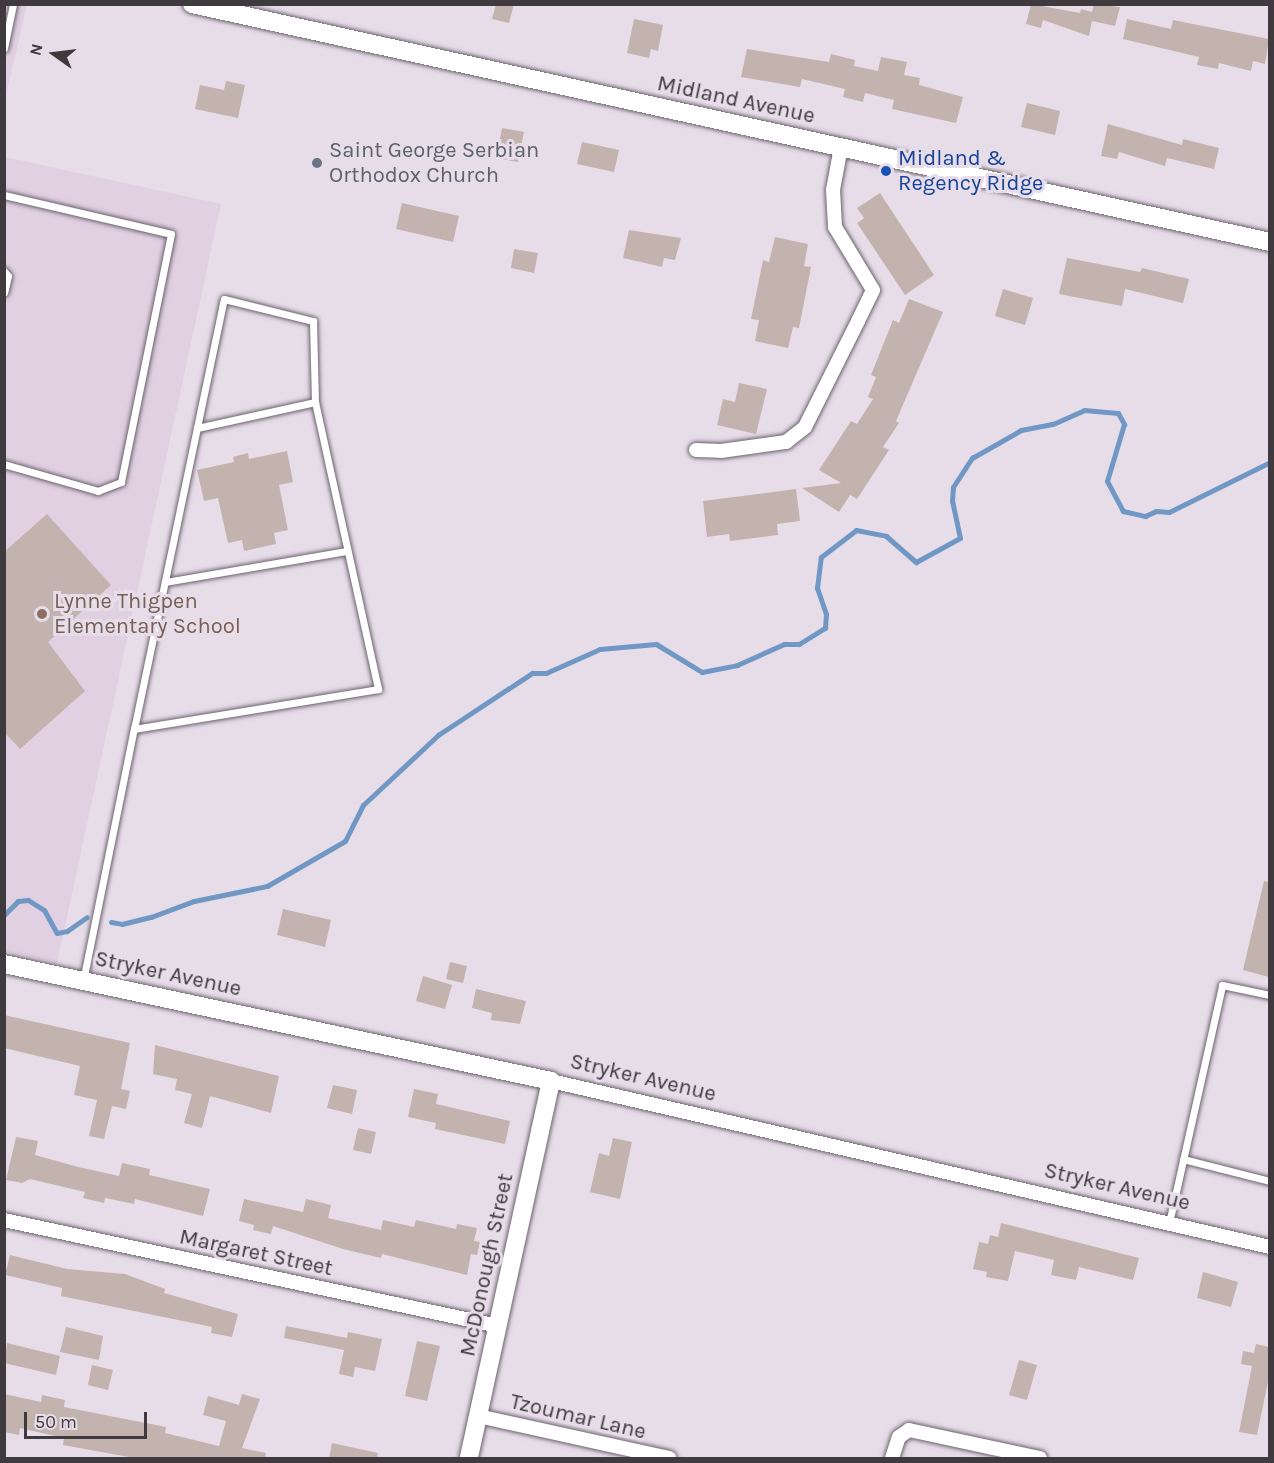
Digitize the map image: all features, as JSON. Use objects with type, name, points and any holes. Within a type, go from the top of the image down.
[{"type":"street","name":"Midland Avenue","points":[[192,4],[240,10],[1269,242]]},
{"type":"street","points":[[696,450],[721,451],[786,442],[805,427],[873,290],[835,227],[833,190],[841,147]]},
{"type":"street","name":"Stryker Avenue","points":[[4,964],[551,1081],[1269,1247]]},
{"type":"street","name":"McDonough Street","points":[[469,1458],[551,1081]]},
{"type":"street","name":"Margaret Street","points":[[4,1220],[498,1326]]},
{"type":"street","name":"Tzoumar Lane","points":[[478,1416],[669,1458]]},
{"type":"street","points":[[892,1458],[899,1437],[909,1430],[1040,1458]]},
{"type":"lane","points":[[4,48],[13,4]]},
{"type":"lane","points":[[4,195],[171,234],[121,482],[98,491],[4,464]]},
{"type":"lane","points":[[4,271],[8,276],[4,293]]},
{"type":"lane","points":[[83,981],[134,729],[224,299],[313,321],[315,402],[378,689],[134,729]]},
{"type":"lane","points":[[197,428],[315,402]]},
{"type":"lane","points":[[165,582],[347,551]]},
{"type":"lane","points":[[1168,1223],[1222,985],[1269,995]]},
{"type":"lane","points":[[1183,1159],[1269,1181]]},
{"type":"shaded area","points":[[5,5],[27,5],[5,100]]},
{"type":"shaded area","points":[[5,157],[221,204],[57,963],[5,951]]},
{"type":"building","points":[[496,4],[514,4],[509,23],[492,19]]},
{"type":"building","points":[[1031,4],[1080,13],[1081,9],[1092,12],[1094,4],[1120,7],[1115,26],[1092,21],[1089,36],[1043,20],[1041,28],[1026,24]]},
{"type":"building","points":[[634,19],[663,25],[658,51],[651,49],[649,58],[627,53]]},
{"type":"building","points":[[1127,19],[1171,29],[1173,20],[1269,39],[1265,64],[1253,61],[1251,71],[1219,63],[1218,69],[1197,65],[1199,57],[1123,39]]},
{"type":"building","points":[[747,49],[829,62],[831,54],[855,60],[854,66],[878,71],[881,57],[907,62],[904,75],[920,78],[919,85],[963,97],[956,123],[892,109],[894,100],[865,93],[863,102],[843,97],[845,89],[802,79],[800,87],[741,77]]},
{"type":"building","points":[[226,81],[245,85],[238,118],[195,109],[200,85],[224,90]]},
{"type":"building","points":[[1027,103],[1060,111],[1055,135],[1021,127]]},
{"type":"building","points":[[1108,124],[1182,145],[1183,139],[1219,148],[1214,169],[1167,158],[1165,166],[1119,152],[1117,159],[1101,156]]},
{"type":"building","points":[[502,128],[524,132],[518,162],[496,158]]},
{"type":"building","points":[[582,142],[619,150],[614,172],[577,164]]},
{"type":"building","points":[[880,193],[934,275],[905,295],[857,223],[864,218],[857,208]]},
{"type":"building","points":[[402,203],[459,216],[453,242],[396,229]]},
{"type":"building","points":[[629,230],[681,238],[675,260],[664,258],[662,267],[623,258]]},
{"type":"building","points":[[775,237],[808,244],[804,266],[811,267],[799,328],[793,327],[788,348],[755,341],[759,320],[751,319],[763,260],[769,262]]},
{"type":"building","points":[[514,249],[538,253],[534,273],[511,268]]},
{"type":"building","points":[[1067,258],[1140,272],[1142,268],[1189,279],[1183,303],[1125,289],[1122,306],[1059,294]]},
{"type":"building","points":[[1003,289],[1033,298],[1025,325],[995,316]]},
{"type":"building","points":[[909,299],[943,312],[896,421],[899,423],[883,447],[889,450],[857,499],[850,495],[839,512],[802,488],[841,483],[819,470],[851,421],[857,424],[873,399],[868,397],[876,377],[871,375],[893,320],[899,323]]},
{"type":"building","points":[[739,383],[767,389],[756,434],[717,425],[723,399],[735,402]]},
{"type":"building","points":[[287,451],[293,482],[279,485],[288,530],[274,533],[276,544],[244,551],[242,540],[228,543],[218,498],[204,501],[197,470],[234,462],[233,457],[248,453],[249,459]]},
{"type":"building","points":[[796,489],[800,521],[777,524],[778,535],[730,541],[729,534],[707,537],[703,501]]},
{"type":"building","name":"Lynne Thigpen Elementary School","points":[[47,514],[111,585],[48,642],[85,691],[20,749],[4,732],[4,552]]},
{"type":"building","points":[[1264,881],[1269,882],[1269,977],[1243,970]]},
{"type":"building","points":[[283,909],[331,920],[325,947],[277,935]]},
{"type":"building","points":[[450,962],[467,966],[463,983],[446,979]]},
{"type":"building","points":[[423,976],[452,985],[445,1009],[416,1001]]},
{"type":"building","points":[[476,989],[526,1001],[520,1024],[491,1020],[492,1013],[472,1008]]},
{"type":"building","points":[[4,1015],[130,1043],[121,1089],[130,1091],[126,1109],[112,1106],[104,1139],[89,1136],[97,1100],[74,1095],[80,1066],[4,1048]]},
{"type":"building","points":[[155,1045],[279,1076],[271,1113],[210,1096],[202,1128],[184,1123],[192,1094],[175,1090],[177,1079],[153,1074]]},
{"type":"building","points":[[333,1085],[357,1090],[352,1114],[327,1108]]},
{"type":"building","points":[[414,1089],[438,1094],[436,1104],[510,1121],[505,1144],[435,1129],[436,1123],[408,1117]]},
{"type":"building","points":[[358,1128],[376,1132],[371,1154],[353,1150]]},
{"type":"building","points":[[16,1137],[38,1141],[35,1155],[78,1167],[119,1176],[122,1163],[150,1169],[149,1175],[210,1189],[203,1216],[135,1199],[134,1204],[105,1198],[104,1203],[83,1198],[85,1192],[30,1179],[22,1183],[6,1180]]},
{"type":"building","points":[[613,1138],[632,1142],[620,1199],[590,1192],[599,1153],[609,1156]]},
{"type":"building","points":[[244,1199],[303,1212],[306,1199],[331,1205],[328,1218],[381,1230],[383,1220],[414,1227],[416,1220],[456,1229],[457,1224],[477,1228],[474,1241],[480,1242],[477,1255],[471,1254],[467,1275],[382,1254],[381,1258],[343,1249],[273,1226],[271,1234],[253,1230],[254,1225],[239,1221]]},
{"type":"building","points":[[1001,1223],[1139,1258],[1133,1280],[1079,1267],[1076,1280],[1051,1275],[1054,1260],[1015,1251],[1008,1281],[986,1277],[987,1272],[973,1269],[979,1242],[988,1244],[990,1235],[998,1237]]},
{"type":"building","points":[[10,1255],[67,1269],[125,1274],[165,1289],[164,1293],[238,1314],[232,1337],[211,1333],[212,1327],[61,1296],[62,1288],[5,1275]]},
{"type":"building","points":[[1203,1272],[1238,1282],[1231,1307],[1197,1298]]},
{"type":"building","points":[[286,1326],[347,1338],[348,1332],[382,1339],[375,1371],[355,1367],[353,1377],[339,1374],[344,1350],[284,1338]]},
{"type":"building","points":[[66,1327],[103,1336],[99,1360],[60,1352]]},
{"type":"building","points":[[417,1341],[440,1346],[427,1401],[405,1396]]},
{"type":"building","points":[[7,1343],[60,1356],[56,1375],[4,1363]]},
{"type":"building","points":[[1256,1344],[1269,1347],[1269,1377],[1257,1435],[1239,1432],[1252,1366],[1241,1364],[1243,1351],[1254,1353]]},
{"type":"building","points":[[1019,1360],[1037,1365],[1027,1400],[1009,1395]]},
{"type":"building","points":[[92,1365],[113,1370],[108,1390],[88,1385]]},
{"type":"building","points":[[4,1394],[41,1402],[42,1395],[65,1400],[64,1407],[166,1427],[165,1433],[219,1446],[226,1421],[203,1415],[208,1396],[239,1405],[242,1394],[260,1399],[242,1448],[266,1453],[265,1458],[134,1458],[63,1445],[64,1438],[20,1428],[19,1435],[4,1432]]},
{"type":"building","points":[[332,1443],[378,1453],[377,1458],[329,1458]]},
{"type":"waterway","points":[[111,922],[122,924],[151,917],[194,901],[267,886],[345,841],[363,805],[438,735],[532,673],[546,673],[600,649],[656,644],[702,672],[737,665],[784,644],[799,644],[825,628],[826,614],[817,588],[821,557],[856,530],[886,536],[916,562],[960,538],[952,501],[953,487],[972,458],[1021,430],[1053,424],[1084,410],[1118,413],[1124,424],[1107,481],[1123,511],[1145,516],[1156,511],[1169,512],[1270,462]]},
{"type":"waterway","points":[[4,915],[18,901],[28,900],[44,910],[57,933],[67,931],[87,917]]},
{"type":"place","name":"Saint George Serbian Orthodox Church","points":[[317,163]]},
{"type":"place","name":"Midland & Regency Ridge","points":[[886,171]]},
{"type":"place","name":"Lynne Thigpen Elementary School","points":[[42,614]]}]
